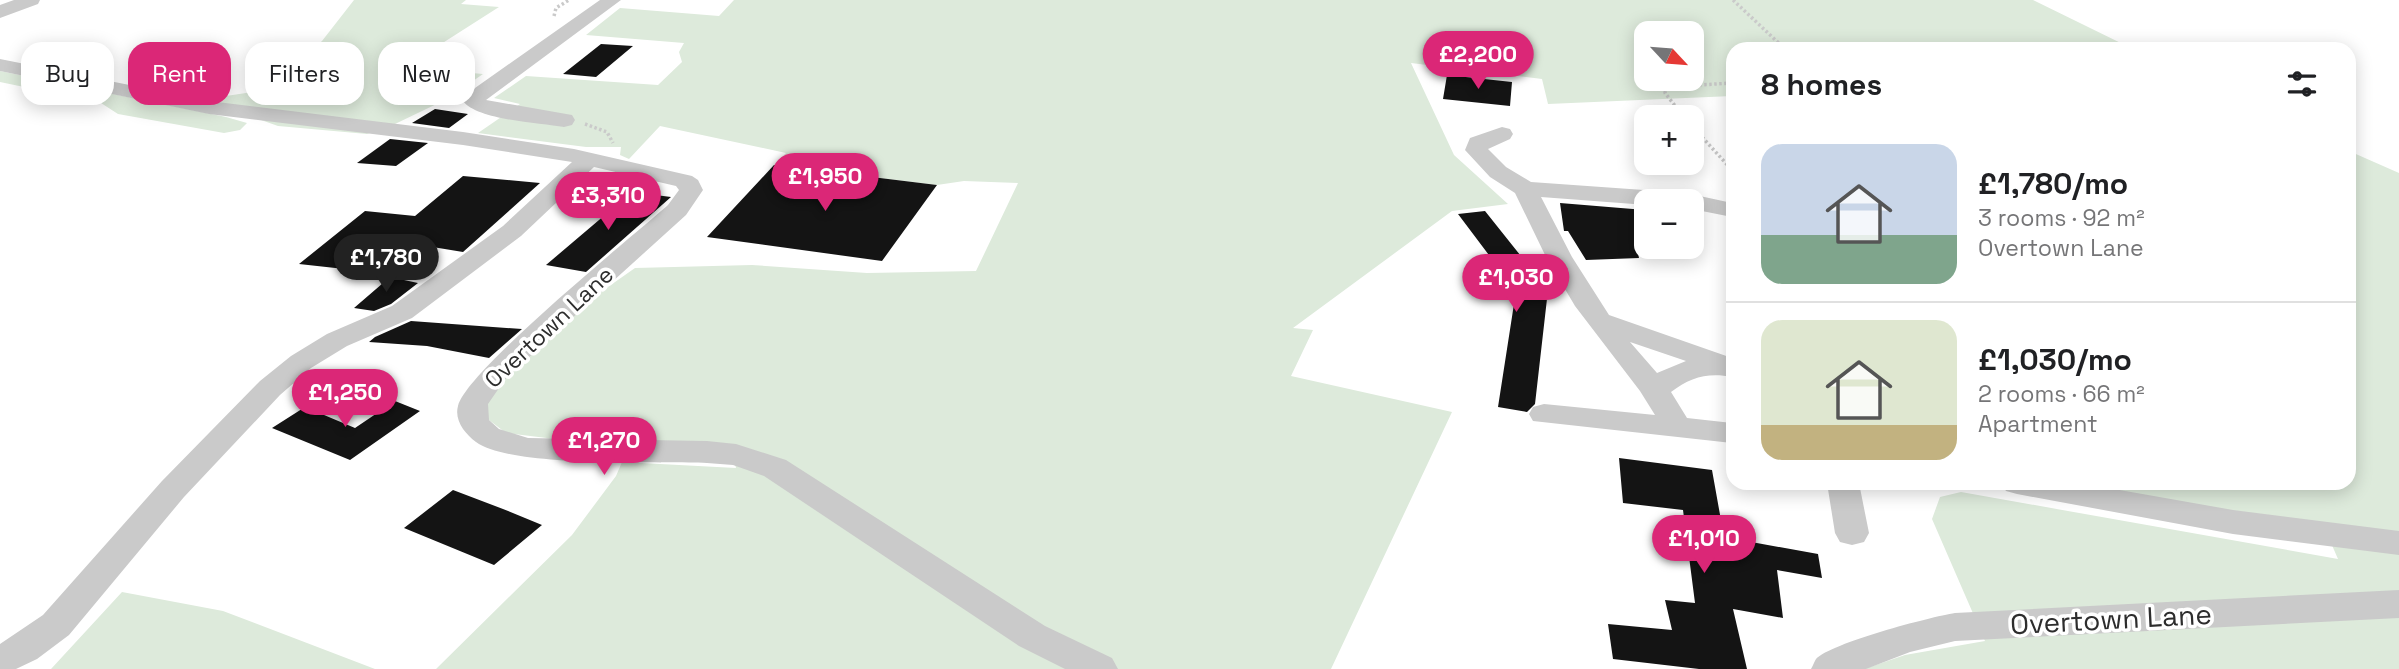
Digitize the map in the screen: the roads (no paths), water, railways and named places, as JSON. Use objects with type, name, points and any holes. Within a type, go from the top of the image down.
[{"type":"street","points":[[0,12],[31,0]]},
{"type":"street","points":[[564,120],[482,107],[474,101],[482,92],[612,0]]},
{"type":"street","name":"Overtown Lane","points":[[0,65],[213,109],[467,139],[596,161],[684,181],[690,185],[691,190],[677,210],[496,372],[473,403],[471,412],[475,424],[488,436],[527,448],[707,452],[736,455],[775,468],[1032,636],[1099,669]]},
{"type":"street","points":[[1502,134],[1478,143],[1476,150],[1498,172],[1525,189],[1686,200],[1726,209]]},
{"type":"street","points":[[0,660],[24,649],[56,625],[173,489],[270,388],[301,362],[337,340],[401,312],[512,231],[596,161]]},
{"type":"street","points":[[1525,189],[1567,271],[1599,321],[1656,389],[1675,426]]},
{"type":"street","points":[[1599,321],[1726,365]]},
{"type":"street","points":[[1656,389],[1686,369],[1726,366]]},
{"type":"street","points":[[1544,414],[1726,432]]},
{"type":"street","points":[[1844,490],[1853,533]]},
{"type":"street","points":[[2056,490],[2233,522],[2399,543]]},
{"type":"street","name":"Overtown Lane","points":[[1830,669],[1881,645],[1923,632],[1955,627],[2399,604]]}]
